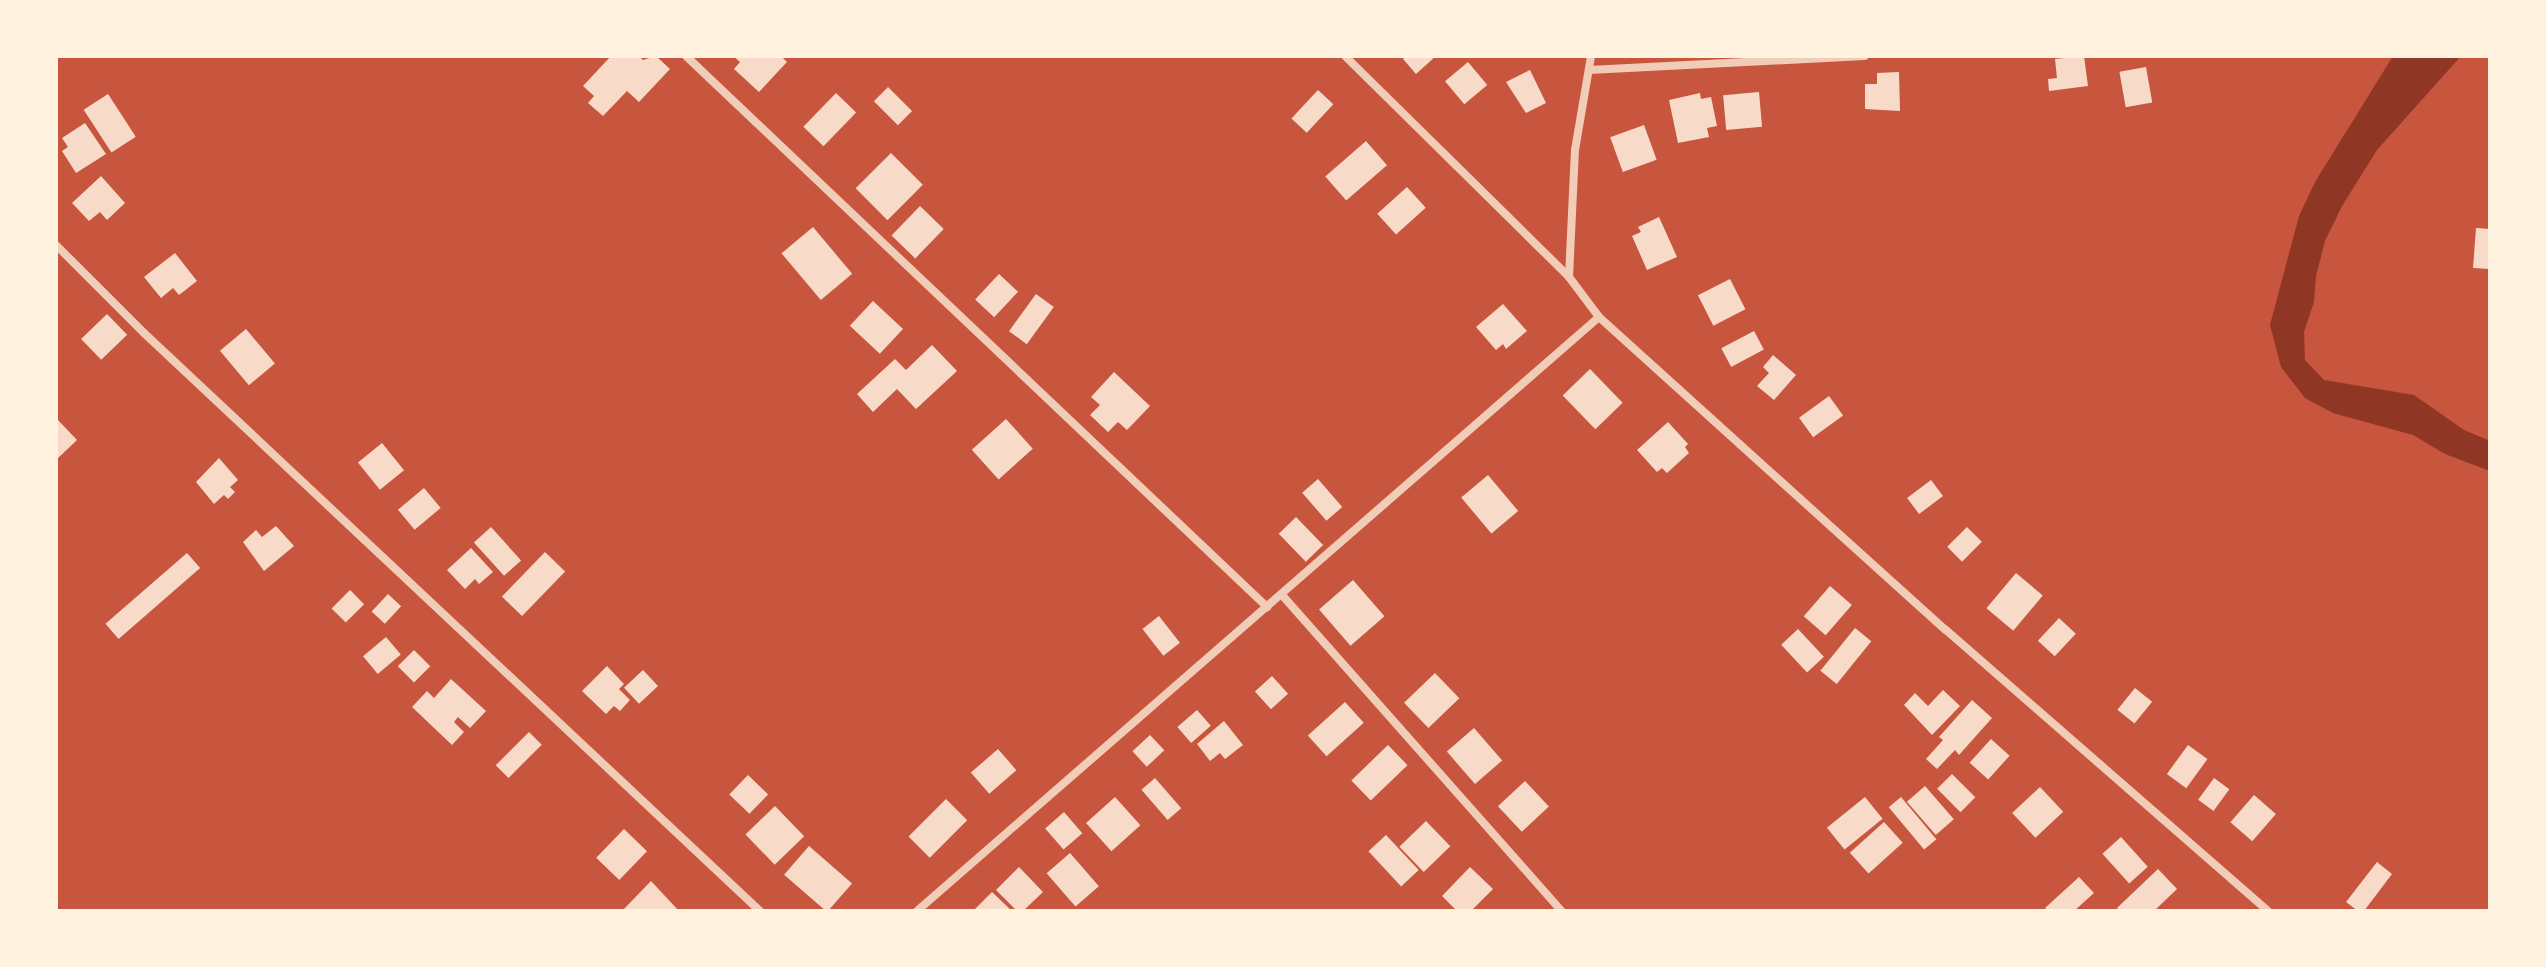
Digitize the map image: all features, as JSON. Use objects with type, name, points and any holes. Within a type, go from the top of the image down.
[{"type":"street","points":[[686,56],[1267,607]]},
{"type":"street","points":[[1345,56],[1569,277],[1599,317],[1946,630],[2268,911]]},
{"type":"street","points":[[1569,277],[1575,150],[1591,56]]},
{"type":"street","points":[[1589,70],[1865,56]]},
{"type":"street","points":[[56,245],[144,333],[760,911]]},
{"type":"street","points":[[917,911],[1599,317]]},
{"type":"street","points":[[1282,595],[1562,911]]},
{"type":"shaded area","points":[[2393,56],[2461,56],[2377,150],[2342,206],[2325,241],[2316,276],[2314,302],[2304,332],[2305,360],[2324,380],[2414,395],[2464,430],[2490,441],[2490,471],[2445,454],[2413,435],[2333,413],[2305,398],[2281,367],[2270,325],[2299,216],[2315,182]]},
{"type":"building","points":[[611,56],[639,56],[643,60],[656,56],[670,69],[639,102],[627,91],[603,116],[588,103],[594,96],[583,86]]},
{"type":"building","points":[[733,56],[781,56],[787,62],[759,92],[734,69],[740,62]]},
{"type":"building","points":[[1406,56],[1436,56],[1416,74],[1403,59]]},
{"type":"building","points":[[2084,56],[2088,86],[2049,91],[2048,79],[2057,78],[2055,59]]},
{"type":"building","points":[[1468,62],[1487,85],[1464,104],[1445,81]]},
{"type":"building","points":[[2146,67],[2152,102],[2126,107],[2119,72]]},
{"type":"building","points":[[1530,70],[1546,103],[1526,113],[1506,82]]},
{"type":"building","points":[[1899,72],[1900,111],[1865,109],[1865,84],[1877,84],[1877,73]]},
{"type":"building","points":[[888,87],[912,111],[898,125],[874,101]]},
{"type":"building","points":[[1318,90],[1333,104],[1307,133],[1291,119]]},
{"type":"building","points":[[1759,92],[1762,127],[1726,130],[1723,95]]},
{"type":"building","points":[[836,93],[856,112],[823,146],[803,127]]},
{"type":"building","points":[[1700,93],[1701,99],[1711,97],[1717,126],[1707,128],[1709,137],[1678,143],[1669,100]]},
{"type":"building","points":[[108,94],[136,137],[111,153],[84,110]]},
{"type":"building","points":[[85,123],[106,154],[76,173],[62,151],[68,147],[62,138]]},
{"type":"building","points":[[1644,125],[1657,160],[1623,172],[1610,137]]},
{"type":"building","points":[[1366,141],[1387,165],[1346,201],[1325,176]]},
{"type":"building","points":[[891,153],[923,185],[887,220],[856,188]]},
{"type":"building","points":[[101,176],[125,203],[107,220],[100,212],[89,221],[72,203]]},
{"type":"building","points":[[1407,187],[1426,208],[1396,235],[1377,214]]},
{"type":"building","points":[[920,206],[944,229],[915,258],[892,235]]},
{"type":"building","points":[[1659,217],[1677,257],[1647,270],[1632,236],[1641,232],[1638,227]]},
{"type":"building","points":[[813,227],[852,274],[821,300],[782,253]]},
{"type":"building","points":[[2476,228],[2490,229],[2490,269],[2473,268]]},
{"type":"building","points":[[175,253],[197,281],[179,295],[173,288],[161,298],[144,277]]},
{"type":"building","points":[[999,274],[1018,292],[994,317],[975,300]]},
{"type":"building","points":[[1730,279],[1745,309],[1713,326],[1698,295]]},
{"type":"building","points":[[1036,294],[1054,307],[1027,344],[1009,331]]},
{"type":"building","points":[[873,301],[903,329],[880,354],[850,326]]},
{"type":"building","points":[[1503,304],[1527,331],[1506,349],[1503,344],[1496,350],[1476,327]]},
{"type":"building","points":[[107,314],[127,335],[101,360],[81,339]]},
{"type":"building","points":[[246,329],[275,363],[249,385],[220,351]]},
{"type":"building","points":[[1754,331],[1764,350],[1731,367],[1721,348]]},
{"type":"building","points":[[932,345],[957,371],[916,409],[897,389],[873,412],[857,394],[895,359],[906,370]]},
{"type":"building","points":[[1773,355],[1796,375],[1774,400],[1757,386],[1769,373],[1763,367]]},
{"type":"building","points":[[1590,369],[1623,403],[1595,429],[1563,395]]},
{"type":"building","points":[[1114,372],[1150,406],[1127,430],[1118,422],[1108,432],[1090,415],[1100,405],[1091,397]]},
{"type":"building","points":[[1829,396],[1843,415],[1813,437],[1799,418]]},
{"type":"building","points":[[56,418],[77,440],[56,460]]},
{"type":"building","points":[[1006,419],[1033,449],[999,480],[972,450]]},
{"type":"building","points":[[1668,422],[1688,444],[1685,447],[1689,453],[1667,473],[1662,468],[1657,472],[1637,450]]},
{"type":"building","points":[[382,443],[404,470],[380,490],[358,463]]},
{"type":"building","points":[[219,458],[238,480],[230,487],[235,492],[228,499],[224,495],[214,504],[196,482]]},
{"type":"building","points":[[1488,475],[1518,511],[1491,534],[1461,497]]},
{"type":"building","points":[[1318,479],[1342,507],[1326,521],[1302,493]]},
{"type":"building","points":[[1931,480],[1943,496],[1919,514],[1907,498]]},
{"type":"building","points":[[424,488],[441,508],[415,530],[398,510]]},
{"type":"building","points":[[1296,517],[1323,545],[1306,562],[1279,534]]},
{"type":"building","points":[[276,526],[294,546],[264,571],[243,542],[256,530],[262,537]]},
{"type":"building","points":[[491,527],[521,560],[504,576],[474,542]]},
{"type":"building","points":[[1967,527],[1982,542],[1962,562],[1947,547]]},
{"type":"building","points":[[471,548],[493,572],[479,584],[475,579],[465,589],[447,570]]},
{"type":"building","points":[[545,552],[565,571],[522,616],[502,597]]},
{"type":"building","points":[[187,553],[200,568],[119,639],[105,624]]},
{"type":"building","points":[[2016,573],[2043,595],[2013,631],[1986,608]]},
{"type":"building","points":[[1353,580],[1384,616],[1351,646],[1319,610]]},
{"type":"building","points":[[1830,586],[1852,605],[1826,635],[1804,616]]},
{"type":"building","points":[[350,590],[364,604],[346,623],[332,608]]},
{"type":"building","points":[[388,594],[401,606],[385,624],[372,612]]},
{"type":"building","points":[[1159,616],[1180,643],[1163,656],[1142,629]]},
{"type":"building","points":[[2059,618],[2076,634],[2055,656],[2038,641]]},
{"type":"building","points":[[1855,628],[1871,641],[1837,684],[1820,671]]},
{"type":"building","points":[[1798,629],[1824,657],[1807,672],[1781,645]]},
{"type":"building","points":[[386,637],[401,655],[378,674],[363,656]]},
{"type":"building","points":[[414,650],[430,666],[414,683],[398,666]]},
{"type":"building","points":[[607,666],[624,684],[619,689],[630,700],[620,711],[614,706],[606,714],[582,691]]},
{"type":"building","points":[[643,670],[658,686],[639,704],[624,688]]},
{"type":"building","points":[[1435,673],[1459,698],[1428,728],[1404,703]]},
{"type":"building","points":[[1272,676],[1288,694],[1271,709],[1255,691]]},
{"type":"building","points":[[451,679],[486,711],[470,728],[458,717],[454,722],[464,732],[452,745],[412,707],[427,691],[434,698]]},
{"type":"building","points":[[2135,688],[2152,702],[2134,724],[2117,710]]},
{"type":"building","points":[[1943,690],[1960,706],[1932,735],[1904,705],[1915,693],[1928,706]]},
{"type":"building","points":[[1972,700],[1992,718],[1959,755],[1955,750],[1937,769],[1926,759],[1943,740],[1939,737]]},
{"type":"building","points":[[1345,702],[1364,723],[1327,756],[1308,735]]},
{"type":"building","points":[[1197,710],[1211,726],[1191,743],[1177,727]]},
{"type":"building","points":[[1224,721],[1243,745],[1225,759],[1220,753],[1210,761],[1197,744]]},
{"type":"building","points":[[1474,728],[1502,760],[1475,784],[1447,752]]},
{"type":"building","points":[[529,732],[542,745],[508,778],[496,765]]},
{"type":"building","points":[[1150,735],[1164,750],[1147,767],[1132,751]]},
{"type":"building","points":[[1991,739],[2010,756],[1988,780],[1970,763]]},
{"type":"building","points":[[1388,745],[1407,765],[1371,801],[1351,780]]},
{"type":"building","points":[[2188,745],[2207,759],[2186,788],[2167,774]]},
{"type":"building","points":[[998,749],[1016,770],[989,794],[971,773]]},
{"type":"building","points":[[1952,774],[1975,797],[1960,812],[1937,789]]},
{"type":"building","points":[[748,775],[768,794],[749,814],[729,794]]},
{"type":"building","points":[[1155,778],[1181,808],[1168,820],[1141,790]]},
{"type":"building","points":[[2214,778],[2229,789],[2214,811],[2198,800]]},
{"type":"building","points":[[1525,781],[1549,807],[1522,832],[1498,806]]},
{"type":"building","points":[[1925,786],[1954,819],[1936,835],[1907,802]]},
{"type":"building","points":[[2040,787],[2063,812],[2035,838],[2012,813]]},
{"type":"building","points":[[2254,795],[2276,814],[2252,841],[2230,822]]},
{"type":"building","points":[[1115,797],[1140,825],[1111,851],[1086,823]]},
{"type":"building","points":[[1865,797],[1883,819],[1845,850],[1827,828]]},
{"type":"building","points":[[1901,797],[1936,839],[1924,849],[1889,807]]},
{"type":"building","points":[[946,799],[967,820],[930,858],[909,836]]},
{"type":"building","points":[[775,806],[804,836],[775,865],[746,834]]},
{"type":"building","points":[[1064,812],[1082,833],[1064,850],[1045,828]]},
{"type":"building","points":[[1426,821],[1450,846],[1424,872],[1399,847]]},
{"type":"building","points":[[1884,822],[1903,843],[1869,874],[1850,853]]},
{"type":"building","points":[[624,829],[647,851],[619,880],[596,858]]},
{"type":"building","points":[[1386,835],[1419,870],[1401,886],[1368,851]]},
{"type":"building","points":[[2121,837],[2148,867],[2129,883],[2102,854]]},
{"type":"building","points":[[809,846],[852,883],[826,911],[784,875]]},
{"type":"building","points":[[1070,853],[1099,886],[1075,907],[1047,873]]},
{"type":"building","points":[[2377,862],[2392,874],[2364,911],[2358,911],[2346,902]]},
{"type":"building","points":[[1019,867],[1043,892],[1023,911],[1017,911],[996,890]]},
{"type":"building","points":[[1470,867],[1493,889],[1471,911],[1457,911],[1442,896]]},
{"type":"building","points":[[2158,869],[2177,889],[2154,911],[2120,911],[2117,908]]},
{"type":"building","points":[[2079,877],[2094,893],[2074,911],[2048,911],[2045,908]]},
{"type":"building","points":[[651,881],[679,911],[622,911]]},
{"type":"building","points":[[992,892],[1012,911],[973,911]]}]
